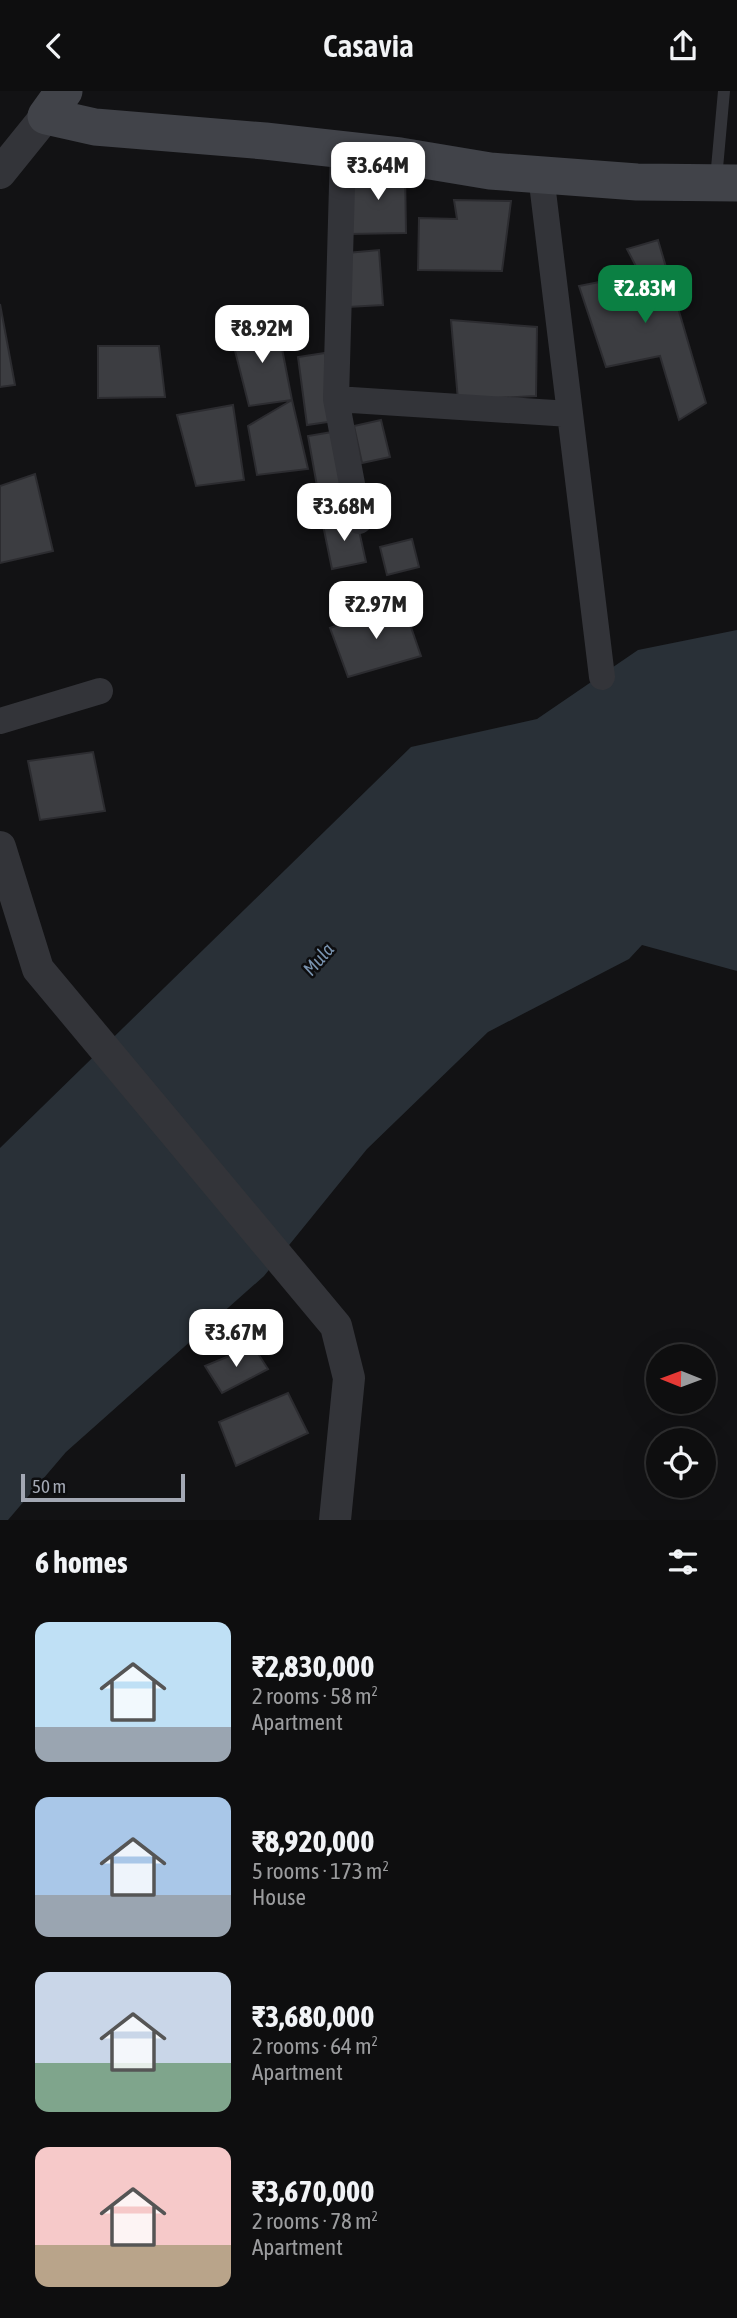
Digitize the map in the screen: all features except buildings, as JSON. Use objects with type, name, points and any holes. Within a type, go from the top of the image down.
[{"type":"main road","points":[[55,103],[95,127],[265,141],[400,156],[490,171],[637,182],[726,183]]},
{"type":"street","points":[[0,173],[55,103]]},
{"type":"street","points":[[342,150],[336,399],[359,521]]},
{"type":"street","points":[[541,175],[602,677]]},
{"type":"street","points":[[336,399],[570,414]]},
{"type":"street","points":[[0,720],[100,691]]},
{"type":"street","points":[[0,847],[38,969],[336,1327],[349,1378],[335,1520]]},
{"type":"lane","points":[[724,91],[726,183]]},
{"type":"water","name":"Mula","points":[[737,630],[737,971],[642,945],[629,959],[488,1032],[367,1149],[264,1276],[66,1452],[8,1520],[0,1520],[0,1148],[411,747],[537,719],[638,650]]}]
